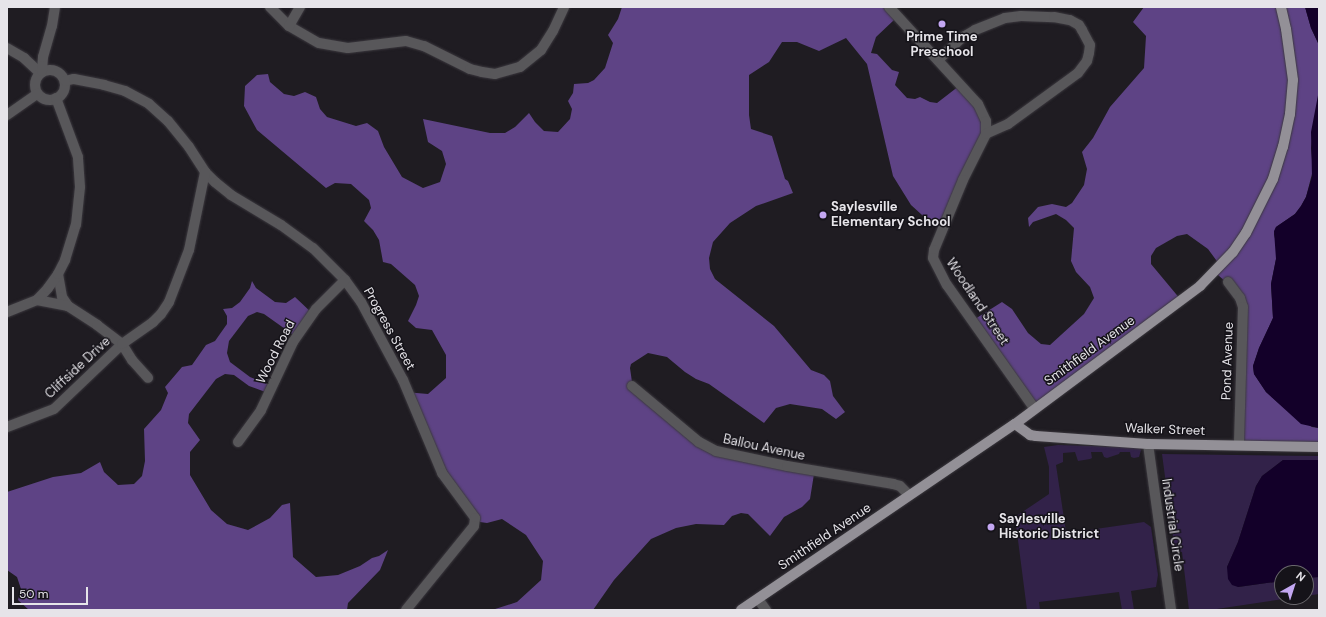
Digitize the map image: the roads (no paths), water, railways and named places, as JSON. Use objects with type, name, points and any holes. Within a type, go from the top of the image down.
[{"type":"main road","name":"Smithfield Avenue","points":[[741,610],[1016,424],[1034,408],[1200,286],[1233,252],[1246,233],[1273,179],[1283,147],[1290,114],[1293,80],[1286,29],[1281,7]]},
{"type":"main road","name":"Walker Street","points":[[1016,424],[1030,435],[1148,444],[1319,447]]},
{"type":"street","points":[[37,94],[35,82],[41,72],[43,57],[52,26],[55,7]]},
{"type":"street","points":[[270,7],[289,26],[308,39],[333,46],[354,47],[406,41],[424,46],[470,69],[495,74],[520,67],[541,50],[554,31],[564,7]]},
{"type":"street","points":[[289,26],[300,7]]},
{"type":"street","points":[[889,7],[978,104],[986,121],[986,134],[1008,124],[1078,73],[1087,61],[1090,45],[1082,30],[1070,20],[1054,17],[1021,16],[1005,18],[986,25],[963,37],[938,60]]},
{"type":"street","points":[[7,48],[24,58],[41,72]]},
{"type":"street","points":[[37,94],[48,100],[56,98],[65,87],[65,81],[60,73],[50,70],[41,72]]},
{"type":"street","name":"Progress Street","points":[[65,81],[74,79],[104,85],[125,91],[149,104],[171,125],[189,147],[205,172],[231,195],[296,235],[313,248],[345,280],[361,302],[374,323],[408,391],[442,473],[475,518],[474,526],[406,610]]},
{"type":"street","points":[[7,115],[37,94]]},
{"type":"street","points":[[7,312],[37,300],[58,274],[71,244],[76,225],[80,187],[78,157],[56,98]]},
{"type":"street","name":"Woodland Street","points":[[986,134],[963,180],[934,250],[933,258],[948,285],[1034,408]]},
{"type":"street","name":"Cliffside Drive","points":[[7,427],[54,409],[122,344],[153,322],[169,302],[189,250],[205,172]]},
{"type":"street","points":[[58,274],[62,297],[68,306]]},
{"type":"street","name":"Wood Road","points":[[238,442],[261,410],[293,342],[316,309],[345,280]]},
{"type":"street","name":"Pond Avenue","points":[[1228,282],[1240,298],[1243,307],[1238,445]]},
{"type":"street","points":[[37,300],[68,306],[98,325],[122,344],[132,360],[148,378]]},
{"type":"street","name":"Ballou Avenue","points":[[632,386],[699,442],[716,451],[787,466],[893,484],[900,486],[909,495]]},
{"type":"street","name":"Industrial Circle","points":[[1148,444],[1171,610]]},
{"type":"street","points":[[758,599],[766,610]]},
{"type":"place","name":"Prime Time Preschool","points":[[942,24]]},
{"type":"place","name":"Saylesville Elementary School","points":[[823,215]]},
{"type":"place","name":"Saylesville Historic District","points":[[991,527]]}]
